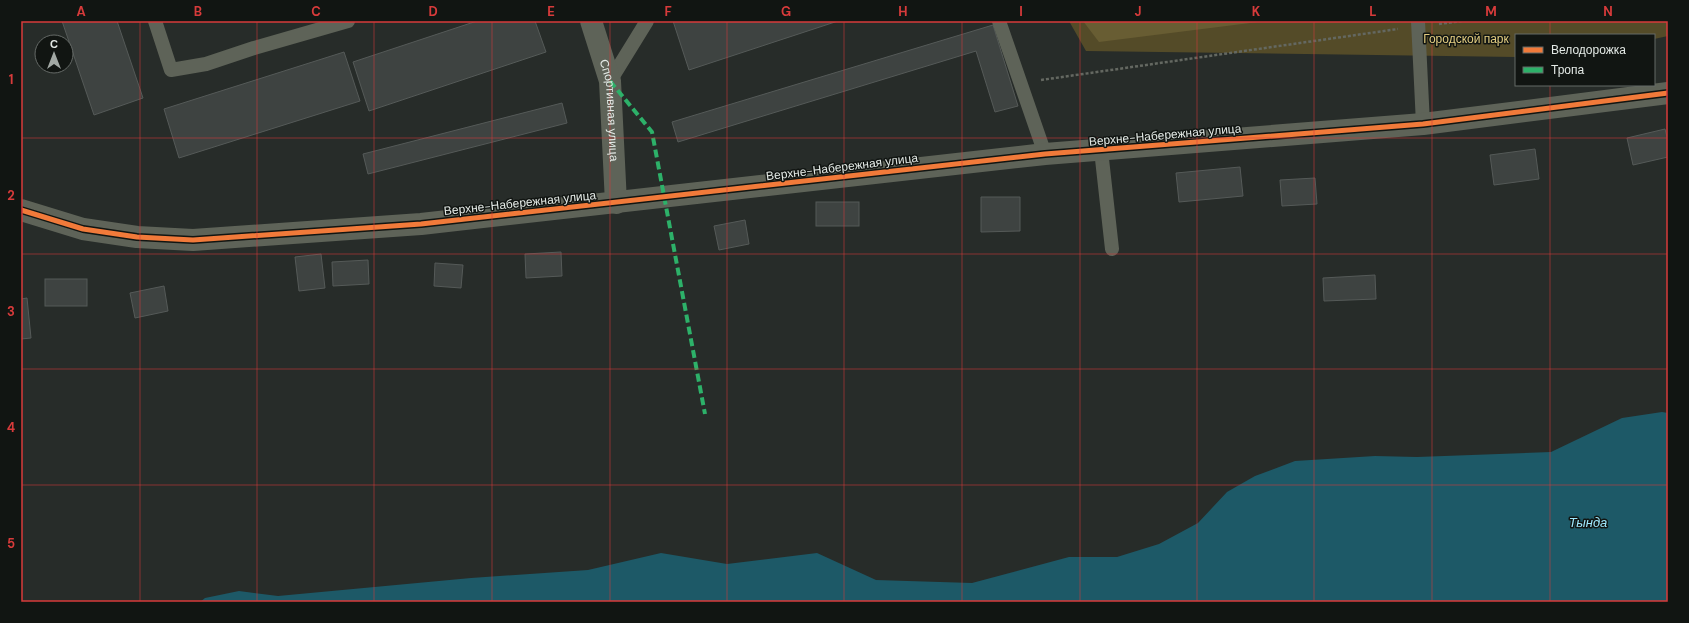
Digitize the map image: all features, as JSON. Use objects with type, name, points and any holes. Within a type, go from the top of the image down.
[{"type":"street","name":"Спортивная улица","points":[[591,21],[610,81],[616,203]]},
{"type":"street","name":"Верхне-Набережная улица","points":[[21,210],[83,229],[137,237],[193,240],[421,224],[1045,154],[1423,124],[1668,93]]},
{"type":"lane","points":[[155,21],[171,70],[206,64],[254,48],[348,21]]},
{"type":"lane","points":[[610,81],[647,21]]},
{"type":"lane","points":[[999,21],[1045,154]]},
{"type":"lane","points":[[1418,23],[1423,124]]},
{"type":"lane","points":[[1101,150],[1112,248]]},
{"type":"path","points":[[1020,83],[1418,23],[1462,21]]},
{"type":"green space","name":"Городской парк","points":[[1069,21],[1668,21],[1668,36],[1655,39],[1655,34],[1515,34],[1515,57],[1086,51]]},
{"type":"shaded area","points":[[1083,21],[1266,21],[1099,42]]},
{"type":"water","name":"Тында","points":[[1662,412],[1668,413],[1668,602],[200,602],[205,598],[239,591],[278,596],[471,578],[588,570],[661,553],[727,564],[817,553],[876,580],[972,583],[1069,557],[1117,557],[1159,544],[1198,523],[1227,492],[1255,476],[1295,461],[1375,456],[1417,457],[1551,452],[1622,418]]},
{"type":"building","points":[[62,21],[117,21],[143,98],[94,115],[74,56],[74,34],[66,34]]},
{"type":"building","points":[[477,21],[535,21],[546,52],[369,111],[353,62]]},
{"type":"building","points":[[673,21],[838,21],[689,70]]},
{"type":"building","points":[[993,25],[1018,106],[995,112],[976,51],[678,142],[672,122]]},
{"type":"building","points":[[344,52],[360,101],[179,158],[164,109]]},
{"type":"building","points":[[562,103],[567,123],[368,174],[363,154]]},
{"type":"building","points":[[1665,129],[1668,141],[1668,157],[1633,165],[1627,138]]},
{"type":"building","points":[[1535,149],[1539,179],[1494,185],[1490,155]]},
{"type":"building","points":[[1240,167],[1243,196],[1179,202],[1176,173]]},
{"type":"building","points":[[1315,178],[1317,204],[1282,206],[1280,180]]},
{"type":"building","points":[[981,197],[1020,197],[1020,231],[981,232]]},
{"type":"building","points":[[816,202],[859,202],[859,226],[816,226]]},
{"type":"building","points":[[745,220],[749,244],[719,250],[714,226]]},
{"type":"building","points":[[561,252],[562,276],[526,278],[525,254]]},
{"type":"building","points":[[321,254],[325,288],[299,291],[295,257]]},
{"type":"building","points":[[368,260],[369,284],[333,286],[332,262]]},
{"type":"building","points":[[435,263],[463,265],[461,288],[434,286]]},
{"type":"building","points":[[1375,275],[1376,299],[1324,301],[1323,278]]},
{"type":"building","points":[[45,279],[87,279],[87,306],[45,306]]},
{"type":"building","points":[[164,286],[168,311],[135,318],[130,293]]},
{"type":"building","points":[[27,298],[31,338],[21,339],[21,299]]},
{"type":"marked path","points":[[610,81],[652,132],[705,414]]},
{"type":"cycle path","points":[[21,210],[83,229],[137,237],[193,240],[421,224],[1045,154],[1423,124],[1668,93]]}]
